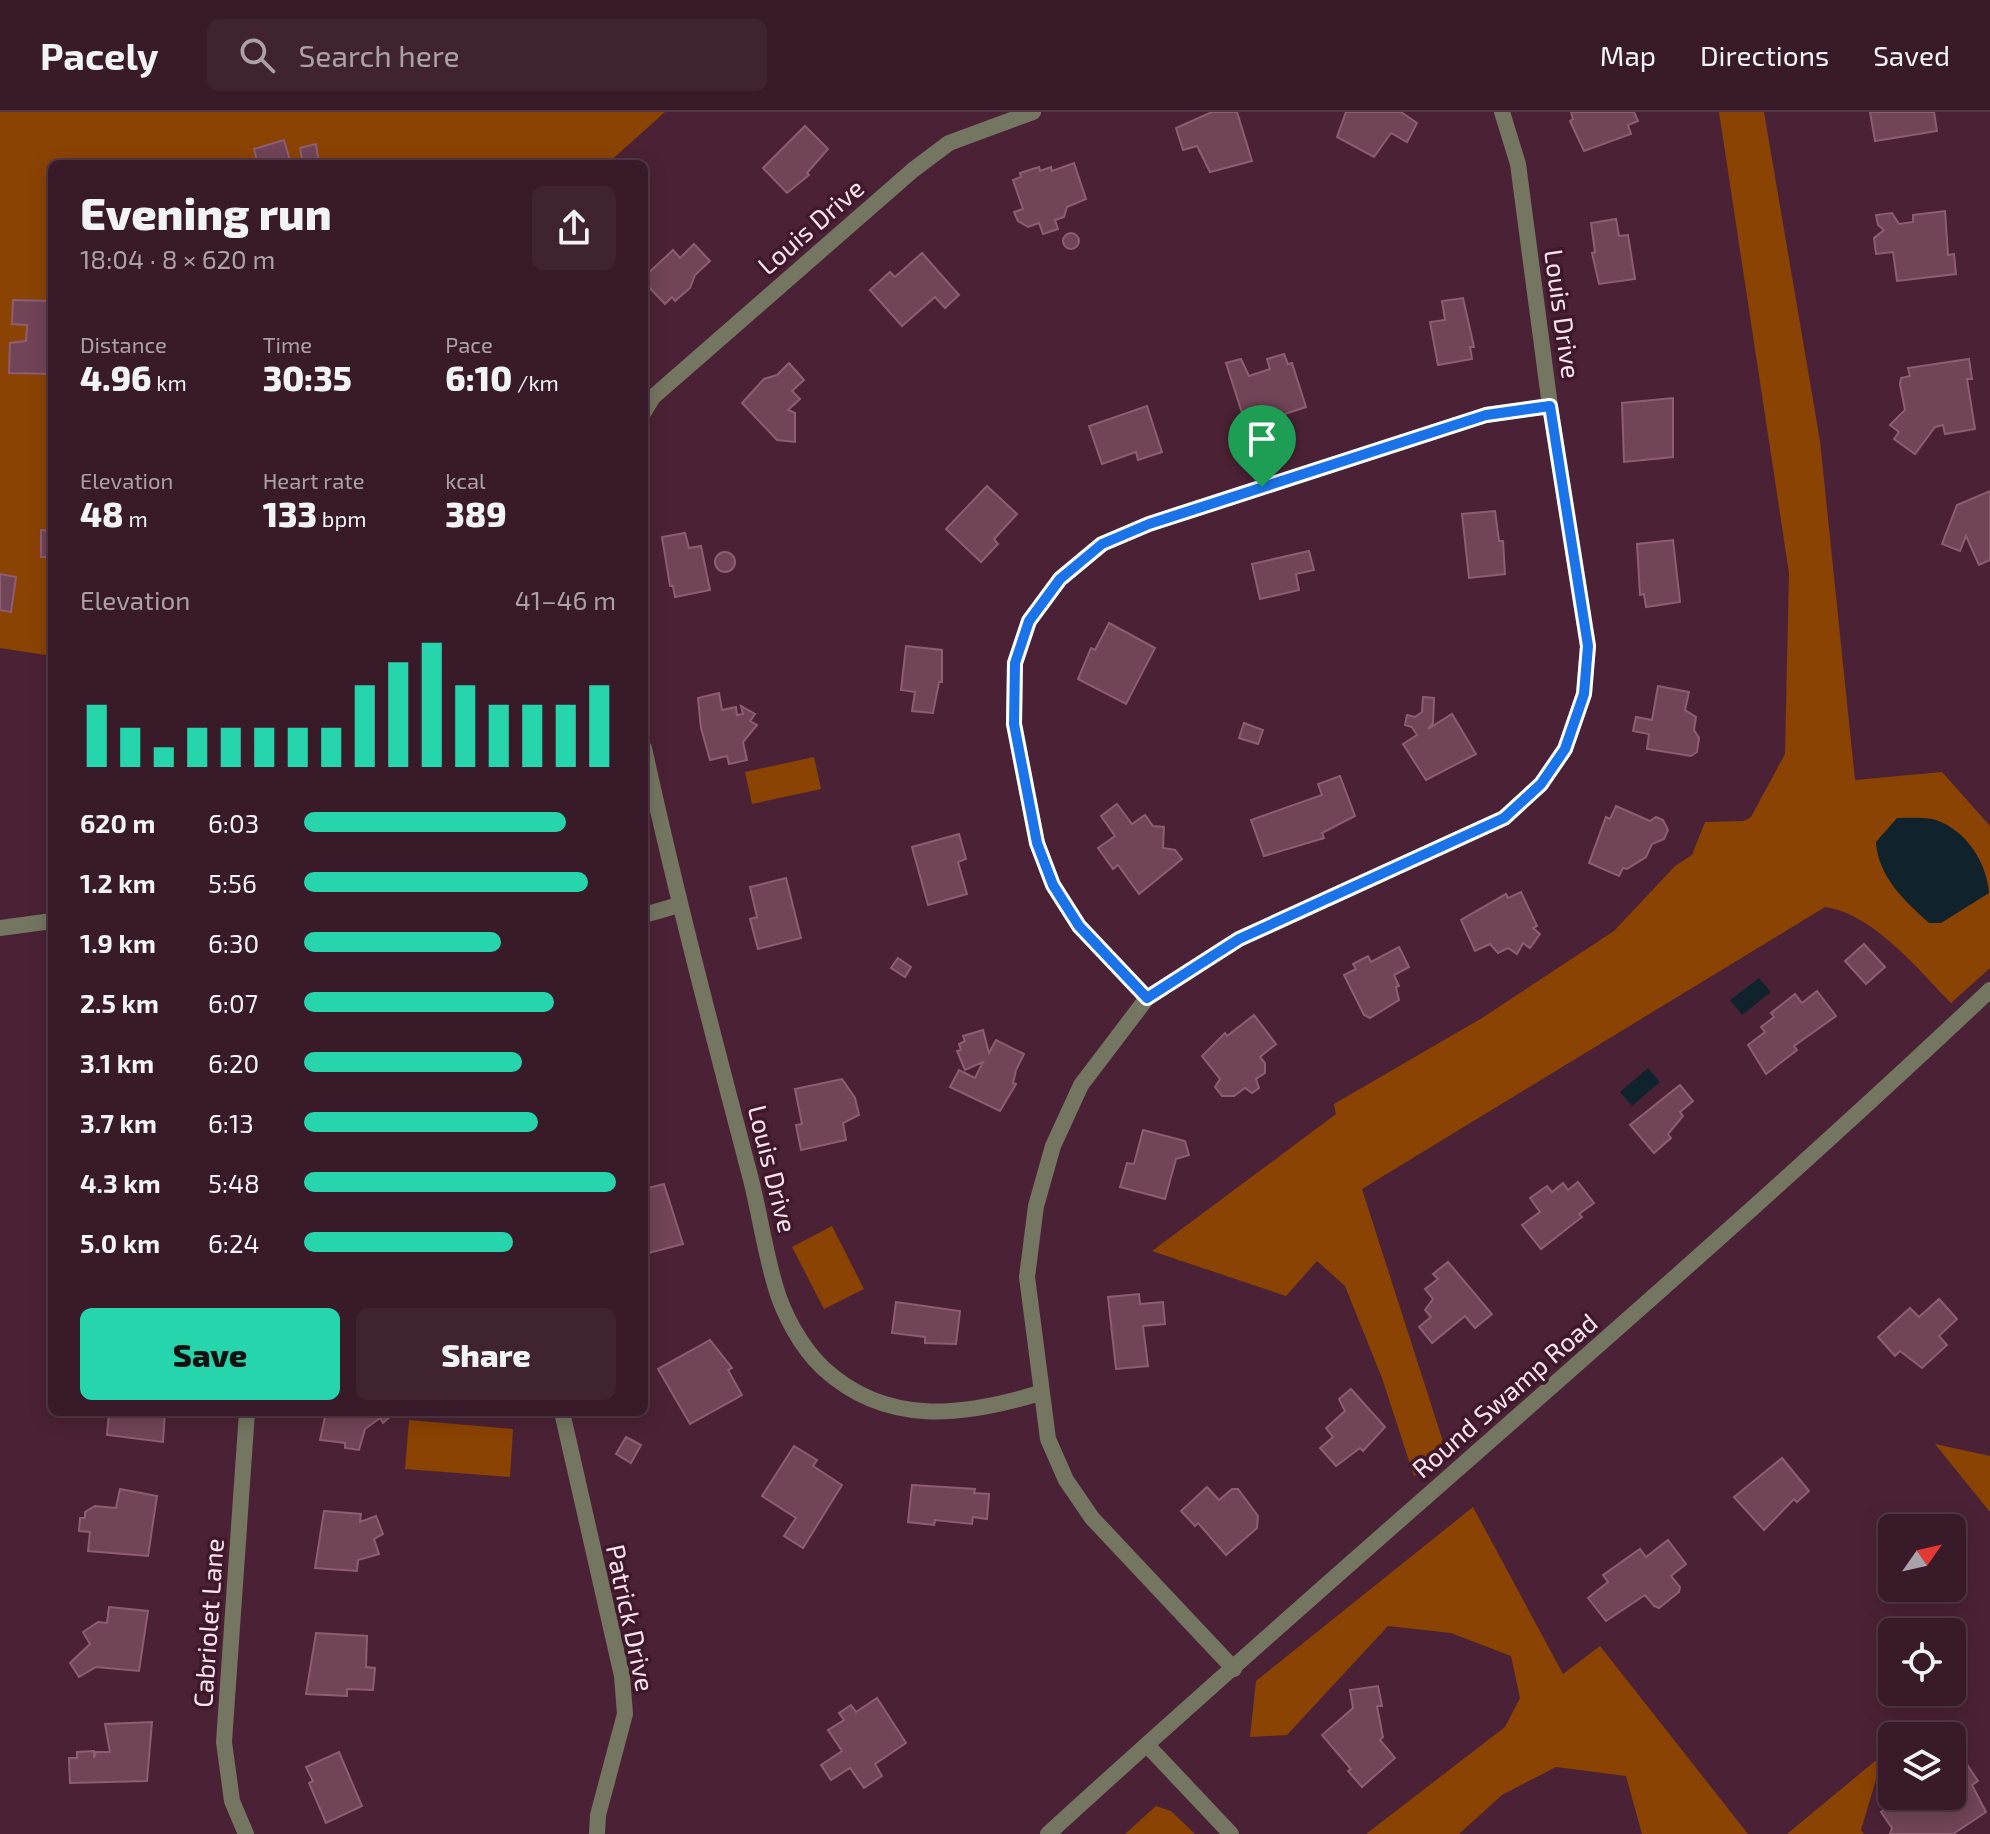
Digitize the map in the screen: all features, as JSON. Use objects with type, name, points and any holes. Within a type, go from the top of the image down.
[{"type":"street","name":"Louis Drive","points":[[648,407],[664,388],[913,170],[949,143],[1033,112]]},
{"type":"street","name":"Louis Drive","points":[[1234,1669],[1092,1518],[1066,1480],[1048,1439],[1027,1277],[1036,1206],[1053,1146],[1081,1085],[1147,998],[1239,939],[1504,818],[1541,784],[1565,749],[1584,694],[1588,646],[1550,406],[1518,164],[1502,112]]},
{"type":"street","points":[[1147,998],[1079,926],[1053,885],[1037,843],[1014,724],[1015,663],[1029,621],[1060,579],[1102,544],[1149,524],[1486,415],[1550,406]]},
{"type":"street","name":"Louis Drive","points":[[648,766],[679,905],[760,1214],[775,1286],[796,1333],[822,1367],[857,1394],[893,1406],[938,1414],[969,1411],[1040,1393]]},
{"type":"street","points":[[648,914],[679,905]]},
{"type":"street","points":[[0,928],[48,922]]},
{"type":"street","name":"Round Swamp Road","points":[[1048,1834],[1479,1448],[1713,1245],[1990,990]]},
{"type":"street","name":"Cabriolet Lane","points":[[246,1834],[232,1801],[224,1742],[247,1416]]},
{"type":"street","name":"Patrick Drive","points":[[563,1416],[622,1676],[625,1714],[598,1815],[597,1834]]},
{"type":"street","points":[[1147,1745],[1231,1834]]},
{"type":"shaded area","points":[[0,112],[665,112],[611,160],[48,160],[48,655],[0,648]]},
{"type":"shaded area","points":[[1719,112],[1764,112],[1820,441],[1855,780],[1942,772],[1990,826],[1990,968],[1951,1003],[1877,931],[1843,911],[1825,907],[1362,1189],[1447,1454],[1414,1476],[1382,1378],[1345,1286],[1317,1261],[1286,1296],[1152,1251],[1336,1114],[1334,1104],[1482,1018],[1614,931],[1675,866],[1692,855],[1705,822],[1744,821],[1751,817],[1785,754],[1789,573]]},
{"type":"shaded area","points":[[814,757],[821,789],[752,804],[745,772]]},
{"type":"shaded area","points":[[832,1226],[864,1289],[824,1309],[792,1247]]},
{"type":"shaded area","points":[[409,1420],[513,1429],[510,1477],[405,1469]]},
{"type":"shaded area","points":[[1935,1444],[1990,1456],[1990,1512]]},
{"type":"shaded area","points":[[1473,1507],[1563,1674],[1600,1646],[1748,1834],[1642,1834],[1626,1776],[1556,1767],[1502,1795],[1459,1834],[1366,1834],[1505,1727],[1520,1698],[1511,1656],[1451,1633],[1388,1626],[1287,1735],[1250,1737],[1256,1681]]},
{"type":"shaded area","points":[[1878,1759],[1878,1773],[1861,1830],[1864,1834],[1787,1834]]},
{"type":"shaded area","points":[[1156,1806],[1171,1811],[1195,1834],[1125,1834]]},
{"type":"water","points":[[1897,818],[1936,820],[1957,831],[1979,859],[1989,893],[1941,923],[1929,923],[1894,887],[1878,855],[1876,842]]},
{"type":"water","points":[[1759,978],[1771,992],[1742,1015],[1730,1000]]},
{"type":"water","points":[[1648,1068],[1660,1082],[1632,1106],[1620,1092]]},
{"type":"building","points":[[1212,112],[1237,112],[1252,161],[1210,172],[1197,146],[1183,150],[1176,128]]},
{"type":"building","points":[[1346,112],[1401,112],[1417,123],[1407,142],[1391,133],[1374,157],[1337,137]]},
{"type":"building","points":[[1571,112],[1634,112],[1638,121],[1628,125],[1631,134],[1584,151],[1570,121],[1573,119]]},
{"type":"building","points":[[1870,112],[1934,112],[1937,131],[1875,141]]},
{"type":"building","points":[[805,126],[828,149],[807,173],[809,175],[787,193],[763,168]]},
{"type":"building","points":[[284,140],[290,160],[257,160],[254,149]]},
{"type":"building","points":[[316,144],[318,160],[302,160],[300,148]]},
{"type":"building","points":[[1074,163],[1086,199],[1067,207],[1064,217],[1055,220],[1058,229],[1043,234],[1039,223],[1028,227],[1018,221],[1014,212],[1023,209],[1013,180],[1021,177],[1020,173],[1039,167],[1040,171],[1051,167],[1052,171]]},
{"type":"building","points":[[1945,211],[1948,255],[1954,254],[1956,274],[1897,281],[1893,252],[1876,254],[1874,238],[1884,230],[1878,225],[1876,215],[1892,213],[1899,224],[1913,222],[1913,215]]},
{"type":"building","points":[[1616,219],[1619,236],[1628,235],[1635,279],[1599,284],[1592,253],[1595,252],[1591,223]]},
{"type":"building","points":[[1068,233],[1074,233],[1079,241],[1077,247],[1068,249],[1063,244],[1063,238]]},
{"type":"building","points":[[694,244],[710,261],[695,275],[690,288],[675,301],[672,297],[665,304],[648,286],[648,273],[673,250],[680,258]]},
{"type":"building","points":[[922,253],[959,295],[945,308],[935,297],[902,326],[870,290],[890,272],[895,277]]},
{"type":"building","points":[[1463,298],[1474,347],[1470,347],[1472,359],[1438,365],[1430,322],[1445,320],[1442,301]]},
{"type":"building","points":[[13,300],[48,301],[48,374],[9,373],[10,343],[26,341],[27,325],[12,324]]},
{"type":"building","points":[[1284,354],[1288,364],[1292,363],[1306,407],[1279,416],[1276,409],[1244,419],[1226,363],[1241,359],[1249,376],[1270,369],[1267,359]]},
{"type":"building","points":[[1969,359],[1972,379],[1967,379],[1975,429],[1945,434],[1943,425],[1935,427],[1915,454],[1894,439],[1899,432],[1890,425],[1905,410],[1900,384],[1901,378],[1910,376],[1908,368]]},
{"type":"building","points":[[789,363],[804,380],[792,391],[800,399],[788,410],[795,413],[795,442],[777,440],[742,403],[764,379],[777,375]]},
{"type":"building","points":[[1673,398],[1673,457],[1624,462],[1622,403]]},
{"type":"building","points":[[1147,406],[1162,452],[1138,460],[1136,452],[1102,464],[1089,426]]},
{"type":"building","points":[[987,486],[1017,514],[994,539],[998,544],[981,562],[946,529]]},
{"type":"building","points":[[1990,491],[1990,560],[1979,565],[1966,536],[1960,551],[1942,544],[1957,505]]},
{"type":"building","points":[[1495,511],[1499,541],[1503,541],[1505,574],[1469,578],[1462,514]]},
{"type":"building","points":[[41,530],[48,531],[48,557],[41,557]]},
{"type":"building","points":[[685,533],[689,548],[701,546],[710,590],[675,597],[673,586],[670,586],[662,537]]},
{"type":"building","points":[[1673,540],[1680,602],[1646,607],[1644,594],[1640,595],[1637,544]]},
{"type":"building","points":[[1309,551],[1314,570],[1296,574],[1299,590],[1260,599],[1252,564]]},
{"type":"building","points":[[725,552],[732,555],[735,562],[732,569],[725,572],[718,569],[715,562],[718,555]]},
{"type":"building","points":[[0,574],[16,577],[11,612],[0,610]]},
{"type":"building","points":[[1109,623],[1155,648],[1126,704],[1078,679],[1091,648],[1095,650]]},
{"type":"building","points":[[906,646],[942,650],[942,682],[939,682],[933,713],[912,711],[915,692],[901,690]]},
{"type":"building","points":[[1658,686],[1689,692],[1685,710],[1696,717],[1694,730],[1699,738],[1697,752],[1691,756],[1647,749],[1649,734],[1633,731],[1636,717],[1652,720]]},
{"type":"building","points":[[719,693],[722,710],[736,707],[737,715],[743,714],[741,706],[755,714],[750,721],[757,725],[743,742],[747,760],[729,764],[727,756],[710,760],[701,728],[698,698]]},
{"type":"building","points":[[1423,697],[1434,698],[1433,723],[1428,729],[1452,714],[1476,754],[1426,780],[1403,744],[1417,735],[1412,727],[1405,725],[1407,715],[1415,717],[1422,712]]},
{"type":"building","points":[[1244,723],[1263,730],[1258,744],[1239,738]]},
{"type":"building","points":[[1340,776],[1355,816],[1322,833],[1324,838],[1264,856],[1251,820],[1322,795],[1318,784]]},
{"type":"building","points":[[1117,804],[1132,824],[1145,815],[1153,826],[1164,827],[1163,848],[1175,850],[1182,859],[1139,894],[1118,865],[1113,869],[1098,848],[1115,836],[1101,816]]},
{"type":"building","points":[[1616,806],[1650,821],[1656,817],[1663,820],[1668,830],[1664,839],[1652,844],[1646,857],[1627,869],[1623,868],[1619,876],[1589,863],[1606,817],[1610,819]]},
{"type":"building","points":[[959,834],[966,859],[958,862],[967,894],[928,905],[912,847]]},
{"type":"building","points":[[786,878],[801,938],[758,949],[750,919],[757,917],[750,887]]},
{"type":"building","points":[[1521,892],[1537,926],[1533,928],[1540,934],[1530,948],[1523,943],[1517,954],[1508,948],[1498,953],[1490,944],[1475,951],[1461,920],[1506,894],[1508,898]]},
{"type":"building","points":[[1864,944],[1885,967],[1866,984],[1845,961]]},
{"type":"building","points":[[1399,947],[1409,967],[1394,975],[1399,986],[1396,987],[1399,1000],[1370,1018],[1364,1015],[1344,975],[1356,969],[1353,964],[1368,956],[1371,962]]},
{"type":"building","points":[[898,958],[911,967],[905,977],[891,968]]},
{"type":"building","points":[[1817,991],[1836,1016],[1794,1046],[1797,1050],[1766,1074],[1748,1045],[1765,1032],[1761,1027],[1774,1017],[1771,1013],[1795,994],[1802,1003]]},
{"type":"building","points":[[1254,1015],[1276,1044],[1260,1057],[1265,1063],[1265,1073],[1256,1079],[1259,1088],[1252,1093],[1245,1088],[1234,1096],[1222,1096],[1215,1087],[1220,1079],[1202,1056],[1225,1033],[1227,1036]]},
{"type":"building","points":[[983,1030],[989,1053],[996,1040],[1024,1054],[1016,1070],[1013,1083],[1016,1084],[1000,1111],[950,1087],[959,1070],[975,1078],[983,1062],[965,1070],[957,1051],[961,1050],[959,1044],[965,1041],[963,1036]]},
{"type":"building","points":[[842,1079],[855,1098],[859,1115],[843,1123],[846,1140],[801,1150],[796,1125],[802,1124],[795,1089]]},
{"type":"building","points":[[1680,1085],[1693,1101],[1680,1112],[1683,1116],[1668,1134],[1671,1138],[1654,1153],[1630,1125]]},
{"type":"building","points":[[1143,1130],[1185,1141],[1189,1155],[1176,1159],[1165,1199],[1120,1187],[1127,1163],[1134,1164]]},
{"type":"building","points":[[1578,1182],[1594,1203],[1579,1214],[1582,1217],[1541,1249],[1522,1225],[1540,1212],[1530,1198],[1547,1186],[1552,1192],[1563,1183],[1568,1190]]},
{"type":"building","points":[[664,1184],[683,1244],[648,1253],[648,1188]]},
{"type":"building","points":[[1448,1262],[1492,1314],[1475,1328],[1465,1316],[1432,1343],[1419,1327],[1431,1317],[1425,1310],[1433,1299],[1425,1289],[1438,1279],[1433,1274]]},
{"type":"building","points":[[1139,1294],[1140,1304],[1163,1302],[1165,1324],[1143,1326],[1148,1366],[1116,1369],[1108,1297]]},
{"type":"building","points":[[1939,1299],[1957,1319],[1939,1336],[1947,1345],[1922,1368],[1900,1351],[1895,1356],[1878,1337],[1910,1308],[1919,1317]]},
{"type":"building","points":[[896,1302],[960,1311],[956,1344],[925,1343],[925,1337],[892,1333]]},
{"type":"building","points":[[710,1340],[732,1368],[728,1370],[742,1395],[690,1424],[658,1369]]},
{"type":"building","points":[[1351,1389],[1385,1427],[1363,1451],[1360,1448],[1336,1466],[1320,1448],[1333,1437],[1326,1428],[1345,1411],[1339,1399]]},
{"type":"building","points":[[109,1416],[165,1416],[163,1442],[107,1435]]},
{"type":"building","points":[[325,1416],[391,1416],[383,1423],[380,1418],[365,1429],[359,1450],[345,1448],[345,1443],[320,1440]]},
{"type":"building","points":[[626,1437],[641,1445],[631,1463],[616,1454]]},
{"type":"building","points":[[794,1446],[817,1460],[813,1466],[842,1485],[803,1548],[784,1536],[796,1518],[762,1496]]},
{"type":"building","points":[[1782,1458],[1809,1491],[1797,1502],[1794,1499],[1764,1530],[1734,1497]]},
{"type":"building","points":[[912,1485],[975,1489],[974,1493],[989,1494],[987,1519],[973,1517],[972,1524],[935,1520],[934,1525],[908,1522]]},
{"type":"building","points":[[1207,1487],[1219,1500],[1232,1489],[1238,1489],[1258,1516],[1257,1528],[1226,1555],[1198,1523],[1195,1526],[1181,1511]]},
{"type":"building","points":[[120,1489],[157,1496],[148,1556],[88,1551],[90,1532],[79,1531],[80,1518],[85,1518],[85,1512],[95,1506],[116,1508]]},
{"type":"building","points":[[324,1511],[361,1514],[360,1522],[376,1516],[383,1534],[374,1539],[379,1554],[358,1560],[357,1571],[315,1568]]},
{"type":"building","points":[[1668,1540],[1686,1564],[1671,1576],[1680,1587],[1679,1592],[1659,1608],[1645,1595],[1606,1621],[1588,1598],[1608,1582],[1603,1575],[1640,1549],[1646,1557]]},
{"type":"building","points":[[109,1607],[148,1611],[139,1671],[96,1667],[79,1677],[70,1663],[90,1644],[83,1632],[98,1622],[107,1623]]},
{"type":"building","points":[[316,1633],[367,1636],[366,1667],[375,1668],[373,1690],[347,1689],[347,1696],[306,1694]]},
{"type":"building","points":[[1378,1686],[1382,1706],[1377,1706],[1383,1737],[1380,1740],[1395,1758],[1362,1787],[1322,1735],[1353,1708],[1350,1690]]},
{"type":"building","points":[[877,1698],[906,1743],[875,1764],[882,1776],[864,1788],[850,1768],[831,1780],[821,1765],[842,1751],[828,1730],[844,1720],[839,1713],[851,1705],[856,1712]]},
{"type":"building","points":[[152,1722],[147,1781],[70,1783],[69,1758],[77,1758],[77,1752],[94,1751],[94,1758],[96,1752],[110,1752],[105,1724]]},
{"type":"building","points":[[339,1752],[362,1806],[326,1823],[309,1783],[313,1781],[306,1767]]},
{"type":"building","points":[[1966,1763],[1978,1781],[1972,1785],[1986,1812],[1953,1834],[1890,1834],[1892,1828],[1881,1812],[1966,1810]]},
{"type":"route","points":[[1550,406],[1588,646],[1584,694],[1565,749],[1541,784],[1504,818],[1239,939],[1147,998],[1079,926],[1053,885],[1037,843],[1014,724],[1015,663],[1029,621],[1060,579],[1102,544],[1149,524],[1262,487],[1486,415],[1550,406]]}]
